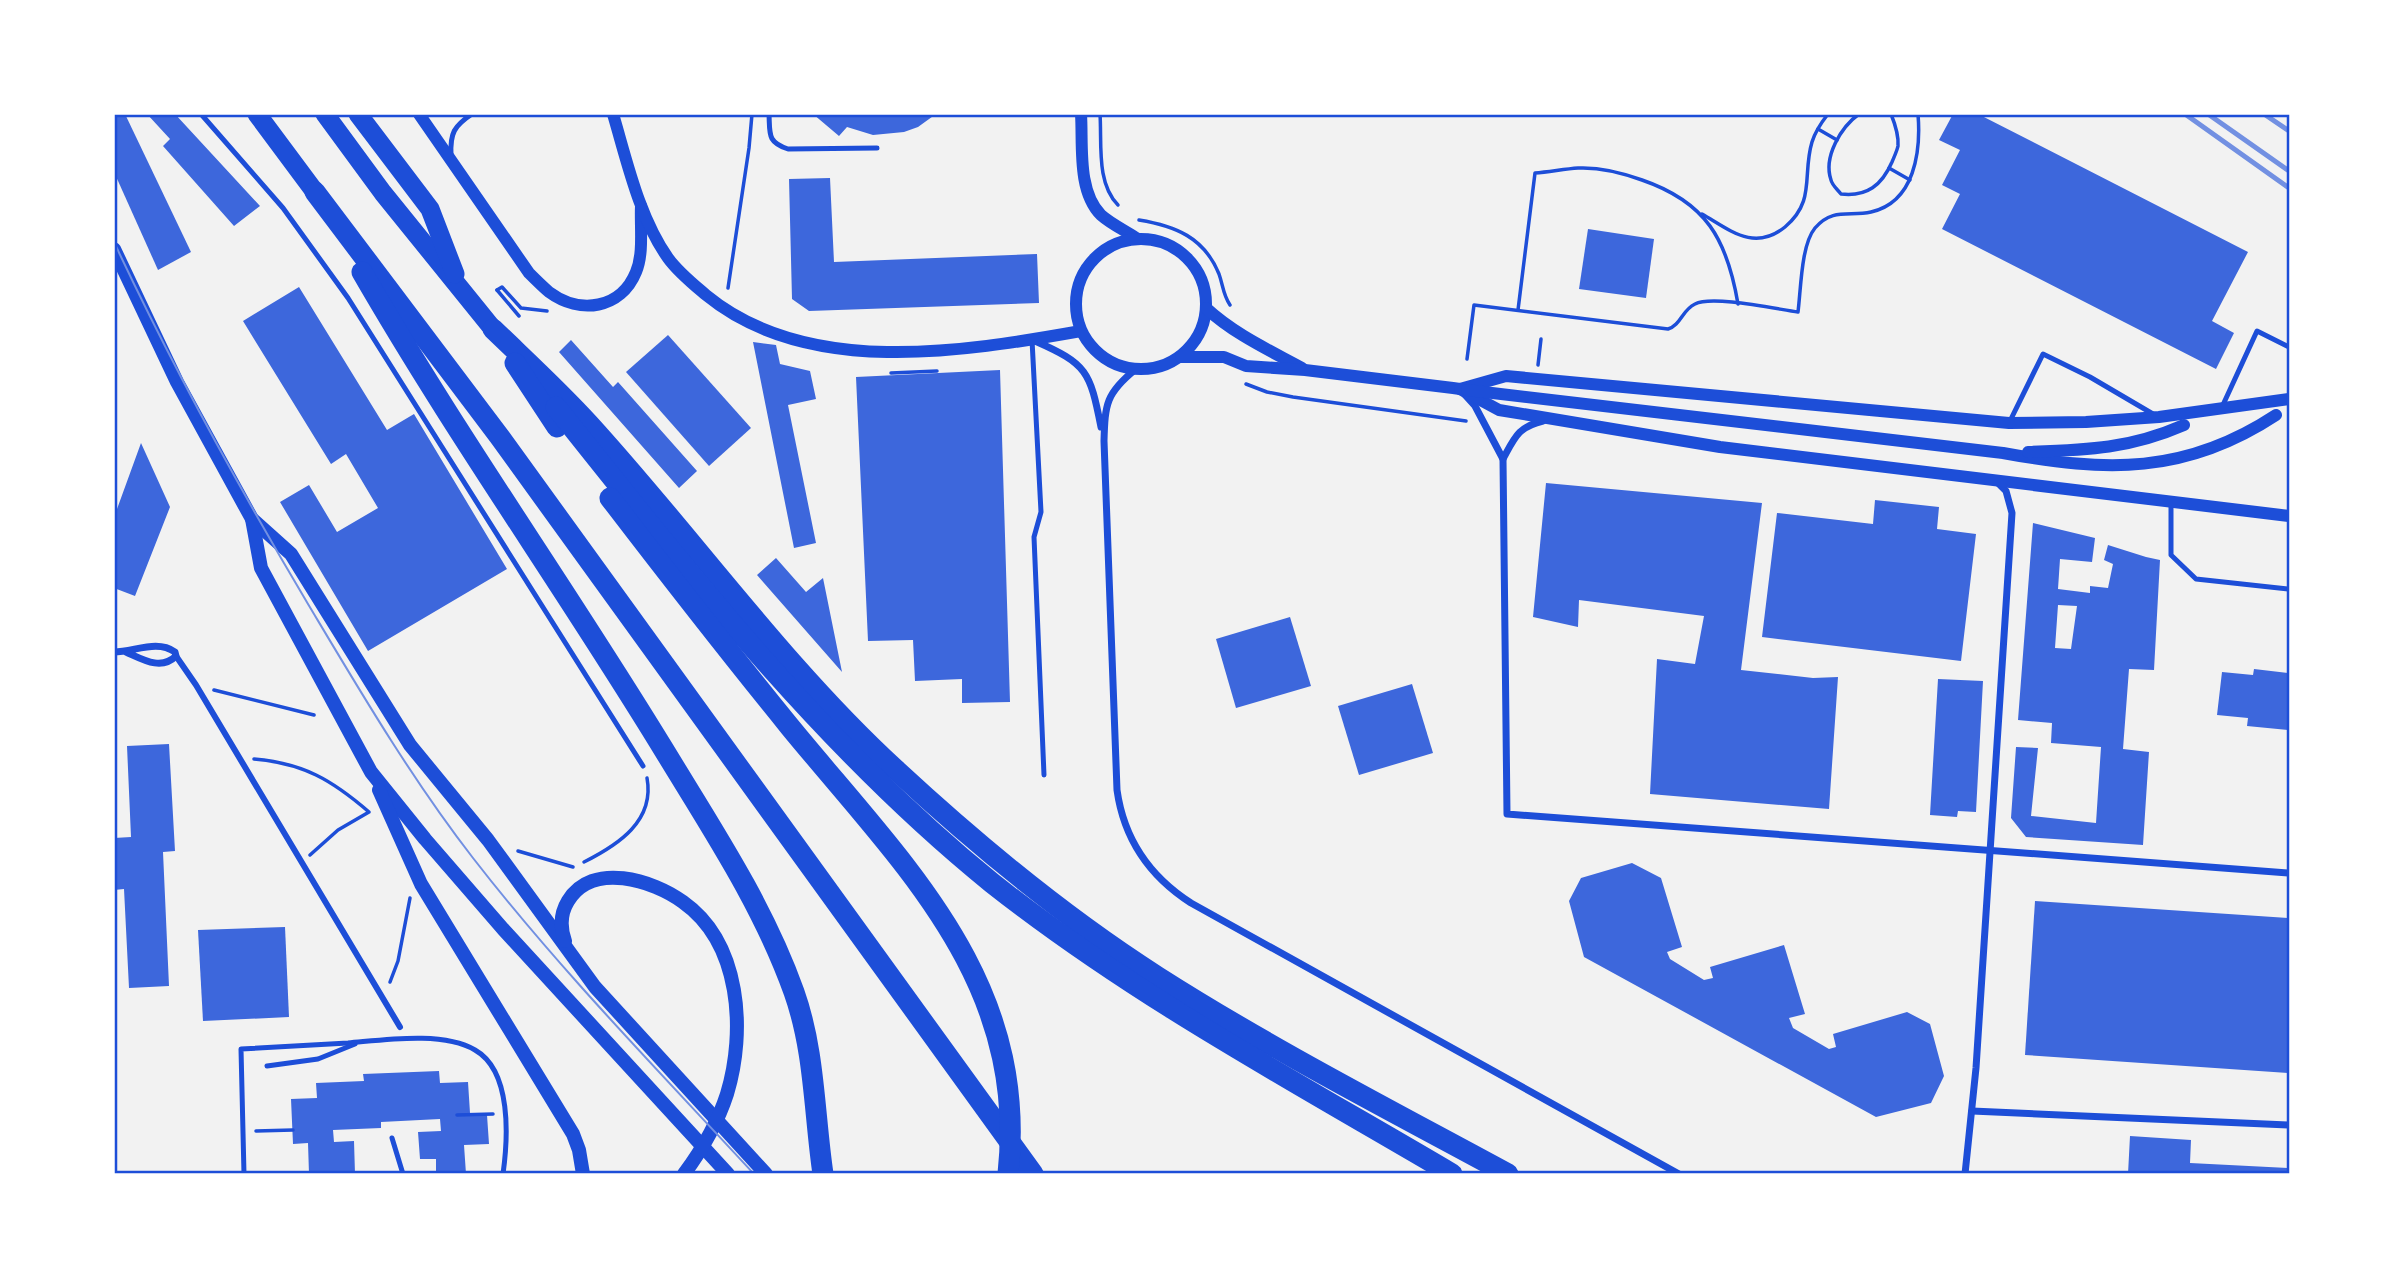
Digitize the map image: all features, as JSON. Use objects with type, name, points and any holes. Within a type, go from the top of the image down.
[{"type":"highway","points":[[257,114],[499,436],[1033,1174]]},
{"type":"highway","points":[[325,114],[383,193],[680,562],[844,749],[941,839],[1003,891],[1130,983],[1208,1032],[1452,1174]]},
{"type":"highway","points":[[358,114],[430,209],[462,291]]},
{"type":"highway","points":[[315,192],[407,350],[640,711],[753,899],[794,993],[805,1033],[813,1069],[823,1174]]},
{"type":"highway","points":[[494,329],[557,429],[734,659],[921,885],[958,941],[989,1005],[1004,1058],[1010,1112],[1009,1174]]},
{"type":"highway","points":[[494,329],[587,422],[803,675],[893,767],[983,847],[1087,927],[1185,994],[1258,1038],[1508,1174]]},
{"type":"main road","points":[[114,249],[177,382],[252,519],[261,568],[372,772],[421,884],[573,1134],[581,1169]]},
{"type":"main road","points":[[252,519],[290,554],[410,745],[488,840],[595,987],[766,1174]]},
{"type":"main road","points":[[372,772],[425,839],[503,929],[728,1174]]},
{"type":"main road","points":[[570,952],[561,929],[564,908],[585,883],[607,877],[647,884],[683,902],[698,915],[721,946],[733,983],[736,1008],[731,1079],[726,1098],[705,1142],[684,1174]]},
{"type":"street","points":[[419,114],[452,158],[529,273],[548,292],[570,303],[597,306],[606,304],[615,300],[628,286],[637,270],[641,202]]},
{"type":"street","points":[[613,114],[641,202],[654,234],[669,259],[721,307],[748,323],[817,346],[890,352],[1032,340],[1081,331]]},
{"type":"street","points":[[1081,114],[1085,185],[1092,203],[1101,215],[1138,239]]},
{"type":"street","points":[[1138,239],[1163,242],[1185,255],[1201,275],[1206,308],[1196,341],[1181,357],[1159,367],[1136,369],[1111,362],[1094,350],[1081,331],[1076,310],[1077,289],[1085,270],[1099,253],[1117,243],[1138,239]]},
{"type":"street","points":[[1206,308],[1239,334],[1306,370]]},
{"type":"street","points":[[1032,340],[1068,356],[1077,362],[1087,375],[1095,393],[1104,441]]},
{"type":"street","points":[[1181,357],[1224,357],[1246,366],[1306,370],[2100,466],[2155,464],[2181,458],[2232,440],[2276,415]]},
{"type":"street","points":[[1136,369],[1119,383],[1111,394],[1105,417],[1104,441],[1117,790],[1120,810],[1143,861],[1173,891],[1191,903],[1679,1174]]},
{"type":"street","points":[[1460,389],[1506,376],[2009,423],[2159,417],[2289,398]]},
{"type":"street","points":[[1460,389],[1499,410],[1720,447],[2289,516]]},
{"type":"street","points":[[1460,389],[1475,406],[1503,459],[1507,814],[2289,873]]},
{"type":"street","points":[[1503,459],[1516,435],[1527,425],[1554,418]]},
{"type":"street","points":[[2003,453],[2106,448],[2156,437],[2184,425]]},
{"type":"street","points":[[1965,1174],[1991,850],[2012,513],[2006,491],[1997,482]]},
{"type":"street","points":[[114,652],[160,645],[175,652],[400,1027]]},
{"type":"street","points":[[126,652],[147,662],[162,664],[170,662],[176,656]]},
{"type":"street","points":[[1972,1111],[2289,1125]]},
{"type":"lane","points":[[201,114],[282,208],[348,298],[643,766]]},
{"type":"lane","points":[[452,158],[450,138],[461,121],[472,114]]},
{"type":"lane","points":[[769,114],[770,137],[777,145],[788,149],[877,148]]},
{"type":"lane","points":[[2222,407],[2257,331],[2289,346]]},
{"type":"lane","points":[[1032,340],[1041,512],[1034,537],[1044,775]]},
{"type":"lane","points":[[2009,423],[2043,354],[2090,377],[2159,417]]},
{"type":"lane","points":[[2171,502],[2171,555],[2196,579],[2289,589]]},
{"type":"lane","points":[[244,1174],[241,1049],[406,1039],[449,1041],[476,1050],[492,1068],[502,1091],[506,1113],[503,1174]]},
{"type":"lane","points":[[267,1066],[318,1059],[360,1042]]},
{"type":"lane","points":[[392,1138],[403,1174]]},
{"type":"path","points":[[728,288],[752,114]]},
{"type":"path","points":[[1100,114],[1103,173],[1112,199],[1126,212]]},
{"type":"path","points":[[1518,310],[1535,173],[1581,168],[1625,174],[1670,190],[1699,213],[1742,237],[1760,240],[1777,233],[1794,219],[1805,201],[1811,144],[1817,129],[1828,114]]},
{"type":"path","points":[[1859,114],[1848,122],[1837,140],[1829,166],[1831,182],[1841,194],[1865,193],[1880,182],[1889,168],[1898,148],[1896,127],[1891,114]]},
{"type":"path","points":[[1467,359],[1474,306],[1668,329],[1677,325],[1685,311],[1706,300],[1798,312],[1806,247],[1814,229],[1826,218],[1848,212],[1869,213],[1886,206],[1910,180],[1918,155],[1918,114]]},
{"type":"path","points":[[1817,129],[1837,140]]},
{"type":"path","points":[[1889,168],[1910,180]]},
{"type":"path","points":[[1699,213],[1717,235],[1728,260],[1738,304]]},
{"type":"path","points":[[1132,216],[1139,220],[1169,225],[1203,248],[1220,275],[1223,291],[1233,310]]},
{"type":"path","points":[[497,290],[519,316]]},
{"type":"path","points":[[1538,365],[1541,339]]},
{"type":"path","points":[[891,373],[937,371]]},
{"type":"path","points":[[1239,380],[1293,397],[1463,419],[1475,427]]},
{"type":"path","points":[[196,685],[314,715]]},
{"type":"path","points":[[238,758],[281,761],[303,768],[329,781],[369,812],[338,830],[302,864]]},
{"type":"path","points":[[584,862],[611,847],[640,821],[647,806],[649,790],[643,766]]},
{"type":"path","points":[[488,840],[573,867]]},
{"type":"path","points":[[384,997],[398,961],[412,888]]},
{"type":"path","points":[[457,1115],[506,1113]]},
{"type":"path","points":[[243,1132],[293,1130]]},
{"type":"building","points":[[114,114],[125,114],[191,252],[158,270],[114,172]]},
{"type":"building","points":[[147,114],[175,114],[260,206],[234,226],[163,146],[170,139]]},
{"type":"building","points":[[813,114],[936,114],[918,127],[904,132],[873,135],[847,127],[839,136]]},
{"type":"building","points":[[1953,114],[1978,114],[2248,252],[2212,321],[2234,333],[2216,369],[1942,229],[1960,194],[1942,185],[1960,150],[1939,140]]},
{"type":"building","points":[[830,178],[834,262],[1037,254],[1039,303],[809,311],[792,299],[789,179]]},
{"type":"building","points":[[1588,229],[1654,239],[1646,298],[1579,289]]},
{"type":"building","points":[[299,287],[387,430],[414,414],[507,569],[368,651],[280,502],[309,485],[337,532],[378,508],[346,454],[331,464],[243,321]]},
{"type":"building","points":[[668,335],[751,428],[709,466],[626,372]]},
{"type":"building","points":[[571,340],[613,387],[618,382],[697,471],[679,488],[559,352]]},
{"type":"building","points":[[753,342],[776,345],[780,364],[810,371],[816,399],[788,405],[816,543],[794,548]]},
{"type":"building","points":[[1000,370],[1010,702],[962,703],[962,679],[915,681],[913,640],[868,641],[856,377]]},
{"type":"building","points":[[141,443],[170,507],[135,596],[114,588],[114,508],[117,509]]},
{"type":"building","points":[[1546,483],[1762,503],[1741,670],[1813,678],[1838,677],[1829,809],[1650,794],[1657,659],[1695,664],[1704,616],[1579,600],[1578,627],[1533,617]]},
{"type":"building","points":[[1875,500],[1939,507],[1937,529],[1976,534],[1961,661],[1762,637],[1777,513],[1873,524]]},
{"type":"building","points":[[2033,523],[2095,538],[2092,562],[2060,559],[2058,589],[2090,593],[2090,586],[2108,588],[2113,564],[2104,560],[2108,545],[2160,560],[2154,670],[2129,669],[2123,749],[2149,752],[2143,845],[2026,837],[2011,818],[2016,747],[2038,748],[2031,816],[2096,823],[2101,747],[2051,743],[2052,723],[2018,720]],"holes":[[[2058,605],[2077,606],[2071,649],[2055,648]]]},
{"type":"building","points":[[776,558],[806,592],[823,578],[842,672],[757,575]]},
{"type":"building","points":[[1290,617],[1311,686],[1236,708],[1216,639]]},
{"type":"building","points":[[2254,669],[2289,673],[2289,730],[2247,726],[2248,718],[2217,715],[2222,672],[2253,675]]},
{"type":"building","points":[[1938,679],[1983,681],[1976,812],[1958,811],[1957,817],[1930,815]]},
{"type":"building","points":[[1412,684],[1433,753],[1359,775],[1338,706]]},
{"type":"building","points":[[169,744],[175,851],[163,852],[169,986],[129,988],[124,889],[114,890],[114,838],[131,837],[127,746]]},
{"type":"building","points":[[1632,863],[1661,878],[1682,947],[1667,952],[1670,959],[1704,980],[1713,978],[1710,967],[1784,945],[1805,1014],[1789,1018],[1793,1028],[1829,1049],[1836,1047],[1833,1034],[1907,1012],[1930,1024],[1944,1076],[1931,1103],[1876,1117],[1584,957],[1569,901],[1581,878]]},
{"type":"building","points":[[2035,901],[2289,918],[2289,1073],[2025,1055]]},
{"type":"building","points":[[285,927],[289,1017],[203,1021],[198,930]]},
{"type":"building","points":[[439,1071],[440,1083],[468,1082],[470,1113],[487,1115],[489,1144],[464,1145],[466,1174],[436,1174],[436,1159],[420,1159],[418,1132],[441,1131],[440,1119],[381,1122],[381,1128],[333,1130],[334,1142],[354,1141],[355,1174],[309,1174],[308,1143],[293,1144],[291,1099],[317,1098],[316,1083],[364,1081],[363,1074]]},
{"type":"building","points":[[2130,1136],[2191,1140],[2190,1163],[2289,1168],[2289,1174],[2128,1174]]},
{"type":"tram line","points":[[114,242],[182,380],[256,515],[367,702],[428,797],[473,858],[540,940],[754,1174]]},
{"type":"railway","points":[[2185,114],[2289,188]]},
{"type":"railway","points":[[2208,114],[2289,171]]},
{"type":"railway","points":[[2264,114],[2289,131]]}]
